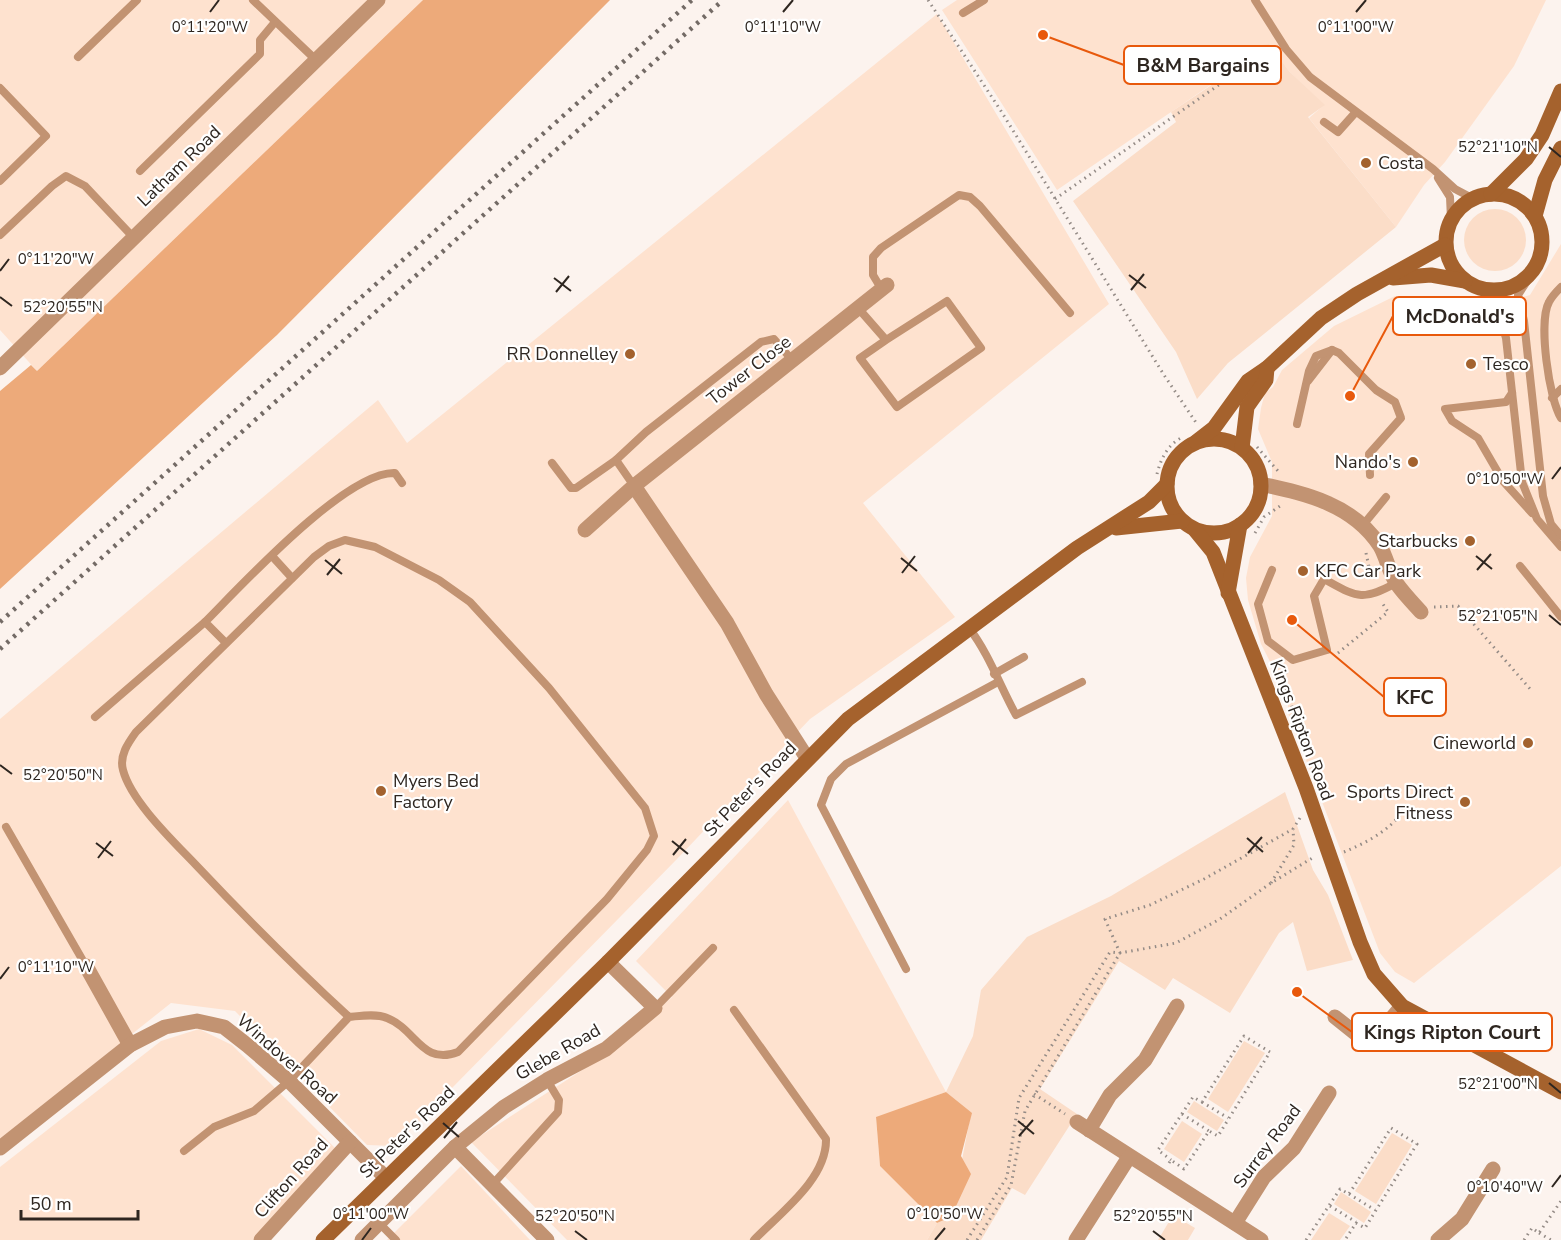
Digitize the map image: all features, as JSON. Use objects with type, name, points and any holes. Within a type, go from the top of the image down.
[{"type":"street","name":"Latham Road","points":[[3,360],[378,0]]},
{"type":"street","points":[[1491,194],[1526,159],[1542,135],[1561,91]]},
{"type":"street","points":[[1535,216],[1545,180],[1561,148]]},
{"type":"street","points":[[1388,279],[1431,275],[1465,281],[1481,289],[1510,288],[1522,282],[1533,272],[1540,259],[1543,244],[1541,230],[1535,216],[1516,199],[1491,194],[1472,198],[1451,219],[1445,245],[1450,263],[1465,281]]},
{"type":"street","points":[[1267,368],[1266,380],[1247,407],[1248,446],[1261,484],[1259,500],[1252,514],[1240,525],[1218,533],[1195,530],[1182,521],[1172,508],[1162,481],[1195,434],[1214,428],[1248,381],[1267,368],[1321,318],[1358,294],[1445,245]]},
{"type":"street","name":"Tower Close","points":[[585,530],[634,486],[884,287]]},
{"type":"street","points":[[1195,434],[1248,446]]},
{"type":"street","name":"St Peter's Road","points":[[323,1240],[608,962],[848,719],[1077,548],[1149,502],[1162,481]]},
{"type":"street","points":[[1261,484],[1312,495],[1338,507],[1363,525],[1380,546],[1396,583],[1421,612]]},
{"type":"street","points":[[634,486],[727,623],[766,694],[807,758]]},
{"type":"street","points":[[1110,529],[1161,521],[1182,521]]},
{"type":"street","points":[[1228,595],[1240,525]]},
{"type":"street","name":"Kings Ripton Road","points":[[1195,530],[1213,552],[1228,595],[1306,788],[1360,942],[1374,974],[1402,1006],[1561,1092]]},
{"type":"street","points":[[608,962],[655,1008]]},
{"type":"street","points":[[86,966],[130,1045]]},
{"type":"street","points":[[1178,1006],[1145,1060],[1083,1126],[1160,1178],[1262,1240]]},
{"type":"street","points":[[1335,1017],[1360,1037],[1381,1031],[1402,1006]]},
{"type":"street","name":"Glebe Road","points":[[362,1240],[455,1147],[504,1107],[547,1080],[606,1049],[655,1008]]},
{"type":"street","name":"Windover Road","points":[[0,1148],[130,1045],[165,1027],[197,1021],[224,1028],[289,1081],[386,1179]]},
{"type":"street","name":"Surrey Road","points":[[1235,1223],[1264,1177],[1294,1148],[1329,1093]]},
{"type":"street","name":"Clifton Road","points":[[261,1240],[350,1142]]},
{"type":"street","points":[[455,1147],[547,1240]]},
{"type":"street","points":[[1076,1240],[1129,1157]]},
{"type":"street","points":[[1438,1240],[1462,1219],[1493,1169]]},
{"type":"lane","points":[[78,57],[137,0]]},
{"type":"lane","points":[[253,0],[316,60]]},
{"type":"lane","points":[[963,13],[984,0]]},
{"type":"lane","points":[[1255,0],[1286,49],[1310,77],[1355,113],[1433,169],[1455,189],[1472,198]]},
{"type":"lane","points":[[140,171],[260,54],[260,40],[275,22]]},
{"type":"lane","points":[[0,88],[46,136],[0,181]]},
{"type":"lane","points":[[1324,122],[1338,132],[1355,113]]},
{"type":"lane","points":[[1433,169],[1450,197],[1451,219]]},
{"type":"lane","points":[[0,235],[52,186],[66,176],[73,177],[85,186],[133,237]]},
{"type":"lane","points":[[884,287],[873,275],[873,257],[889,242],[959,195],[970,197],[980,206],[1070,313]]},
{"type":"lane","points":[[1533,272],[1518,295],[1524,321],[1542,496],[1551,524],[1561,536]]},
{"type":"lane","points":[[1561,287],[1548,303],[1544,327],[1552,398],[1561,418]]},
{"type":"lane","points":[[1481,289],[1495,302],[1506,338],[1522,482],[1537,519]]},
{"type":"lane","points":[[947,300],[981,348],[897,407],[860,358],[886,340],[947,300]]},
{"type":"lane","points":[[858,308],[886,340]]},
{"type":"lane","points":[[552,463],[571,488],[576,488],[616,460],[646,432],[761,342],[774,339],[792,360]]},
{"type":"lane","points":[[1297,424],[1316,356],[1332,350],[1339,353],[1376,390],[1395,402],[1400,410],[1401,418],[1369,454],[1370,475]]},
{"type":"lane","points":[[1552,398],[1561,389]]},
{"type":"lane","points":[[1512,393],[1506,402],[1445,409],[1452,421],[1478,438],[1503,481],[1561,547]]},
{"type":"lane","points":[[616,460],[634,486]]},
{"type":"lane","points":[[95,717],[205,622],[326,507],[382,472],[394,473],[402,483]]},
{"type":"lane","points":[[1363,525],[1386,497]]},
{"type":"lane","points":[[184,1151],[214,1127],[254,1111],[289,1081],[348,1017],[383,1016],[395,1021],[433,1055],[446,1057],[458,1052],[607,898],[647,850],[654,836],[645,808],[549,688],[470,602],[439,580],[375,546],[345,540],[329,546],[314,557],[226,643],[136,732],[122,760],[123,770],[156,823],[234,905],[348,1017]]},
{"type":"lane","points":[[272,556],[292,579]]},
{"type":"lane","points":[[1520,566],[1561,617]]},
{"type":"lane","points":[[1272,570],[1258,604],[1268,641],[1293,660],[1327,650],[1314,596],[1324,579],[1355,596],[1377,593],[1396,583]]},
{"type":"lane","points":[[205,622],[226,643]]},
{"type":"lane","points":[[969,628],[986,652],[996,678],[1016,715],[1082,682]]},
{"type":"lane","points":[[906,969],[821,805],[831,779],[846,764],[996,678],[1024,657]]},
{"type":"lane","points":[[6,827],[86,966]]},
{"type":"lane","points":[[655,1008],[713,948]]},
{"type":"lane","points":[[734,1010],[826,1139],[823,1164],[813,1179],[754,1240]]},
{"type":"lane","points":[[492,1185],[558,1112],[559,1100],[547,1080]]},
{"type":"lane","points":[[379,1223],[396,1240]]},
{"type":"path","points":[[928,0],[1164,375],[1195,434],[1174,442],[1161,459],[1162,481]]},
{"type":"path","points":[[1055,199],[1223,82],[1210,59]]},
{"type":"path","points":[[1248,446],[1282,476]]},
{"type":"path","points":[[1254,535],[1264,517],[1285,503]]},
{"type":"path","points":[[1364,545],[1370,575],[1388,612]]},
{"type":"path","points":[[1333,656],[1399,602],[1403,604],[1416,593],[1434,608],[1458,606],[1531,690]]},
{"type":"path","points":[[1274,663],[1289,694],[1294,714]]},
{"type":"path","points":[[1280,674],[1302,669]]},
{"type":"path","points":[[1339,854],[1365,844],[1401,816],[1407,804]]},
{"type":"path","points":[[1120,953],[1106,919],[1149,904],[1204,879],[1293,829],[1304,811]]},
{"type":"path","points":[[1301,816],[1304,826]]},
{"type":"path","points":[[1271,883],[1294,845],[1293,829]]},
{"type":"path","points":[[967,1240],[1007,1177],[1019,1098],[1110,952],[1120,953],[1176,943],[1220,919],[1271,883],[1315,858],[1311,848]]},
{"type":"path","points":[[977,1240],[1011,1185],[1025,1111],[1120,953]]},
{"type":"path","points":[[1182,1114],[1218,1136],[1270,1052],[1244,1036],[1202,1102]]},
{"type":"path","points":[[1034,1094],[1083,1126]]},
{"type":"path","points":[[1209,1131],[1184,1169],[1158,1150],[1193,1097],[1229,1119]]},
{"type":"path","points":[[1329,1206],[1365,1228],[1417,1144],[1391,1128],[1349,1194]]},
{"type":"path","points":[[1160,1178],[1171,1160]]},
{"type":"path","points":[[1306,1240],[1340,1189],[1376,1211]]},
{"type":"path","points":[[1539,1233],[1561,1201]]},
{"type":"path","points":[[1345,1240],[1356,1222]]},
{"type":"path","points":[[1524,1240],[1532,1228],[1551,1240]]},
{"type":"shaded area","points":[[0,0],[423,0],[37,371],[0,330]]},
{"type":"shaded area","points":[[423,0],[610,0],[277,335],[0,589],[0,391],[31,365],[37,371]]},
{"type":"shaded area","points":[[957,0],[1546,0],[1514,66],[1445,162],[1424,185],[1396,227],[1309,118],[1324,105],[1289,71],[1269,45],[1057,190],[942,10]]},
{"type":"shaded area","points":[[937,14],[1109,304],[863,503],[955,617],[810,719],[677,859],[395,1146],[367,1145],[235,1011],[171,1003],[0,1139],[0,719],[378,400],[407,443]]},
{"type":"shaded area","points":[[1269,44],[1289,71],[1325,105],[1308,117],[1396,227],[1228,363],[1197,399],[1176,352],[1073,201],[1176,122],[1171,112],[1265,49],[1262,45]]},
{"type":"shaded area","points":[[1495,209],[1507,211],[1517,218],[1524,228],[1526,240],[1524,252],[1517,262],[1507,269],[1495,271],[1483,269],[1473,262],[1466,252],[1464,240],[1466,228],[1473,218],[1483,211]]},
{"type":"shaded area","points":[[1561,244],[1561,866],[1414,983],[1395,972],[1380,953],[1288,713],[1288,697],[1261,644],[1248,600],[1246,578],[1250,557],[1272,516],[1272,462],[1258,429],[1261,408],[1265,393],[1273,387],[1282,370],[1334,326],[1395,296],[1471,311],[1530,295]]},
{"type":"shaded area","points":[[1285,792],[1313,870],[1328,895],[1353,960],[1307,971],[1293,922],[1279,933],[1230,1013],[1173,978],[1165,990],[1119,961],[1040,1089],[1077,1114],[1025,1195],[1012,1188],[981,1240],[927,1240],[937,1223],[951,1217],[971,1113],[946,1092],[973,1036],[981,990],[1027,937],[1111,896]]},
{"type":"shaded area","points":[[788,800],[946,1092],[876,1118],[880,1166],[937,1223],[927,1240],[567,1240],[471,1142],[607,1054],[672,997],[636,961]]},
{"type":"shaded area","points":[[199,1029],[232,1045],[335,1148],[253,1240],[0,1240],[0,1167],[161,1041]]},
{"type":"shaded area","points":[[1244,1041],[1265,1053],[1228,1112],[1208,1099]]},
{"type":"shaded area","points":[[946,1092],[972,1113],[961,1156],[971,1174],[951,1217],[937,1223],[880,1166],[876,1117]]},
{"type":"shaded area","points":[[1194,1101],[1224,1120],[1217,1131],[1187,1112]]},
{"type":"shaded area","points":[[1182,1121],[1202,1134],[1184,1162],[1164,1149]]},
{"type":"shaded area","points":[[1392,1133],[1412,1145],[1376,1204],[1355,1191]]},
{"type":"shaded area","points":[[461,1166],[530,1240],[387,1240]]},
{"type":"shaded area","points":[[1341,1192],[1371,1212],[1364,1223],[1334,1204]]},
{"type":"shaded area","points":[[1329,1213],[1350,1226],[1340,1240],[1311,1240]]},
{"type":"shaded area","points":[[1173,1215],[1195,1228],[1188,1240],[1158,1240]]},
{"type":"railway","points":[[0,622],[692,0]]},
{"type":"railway","points":[[0,649],[723,0]]},
{"type":"place","name":"B&M Bargains","points":[[1043,35]]},
{"type":"place","name":"Costa","points":[[1366,163]]},
{"type":"place","name":"RR Donnelley","points":[[630,354]]},
{"type":"place","name":"Tesco","points":[[1471,364]]},
{"type":"place","name":"McDonald's","points":[[1350,396]]},
{"type":"place","name":"Nando's","points":[[1413,462]]},
{"type":"place","name":"Starbucks","points":[[1470,541]]},
{"type":"place","name":"KFC Car Park","points":[[1303,571]]},
{"type":"place","name":"KFC","points":[[1292,620]]},
{"type":"place","name":"Cineworld","points":[[1528,743]]},
{"type":"place","name":"Myers Bed Factory","points":[[381,791]]},
{"type":"place","name":"Sports Direct Fitness","points":[[1465,802]]},
{"type":"place","name":"Kings Ripton Court","points":[[1297,992]]}]
